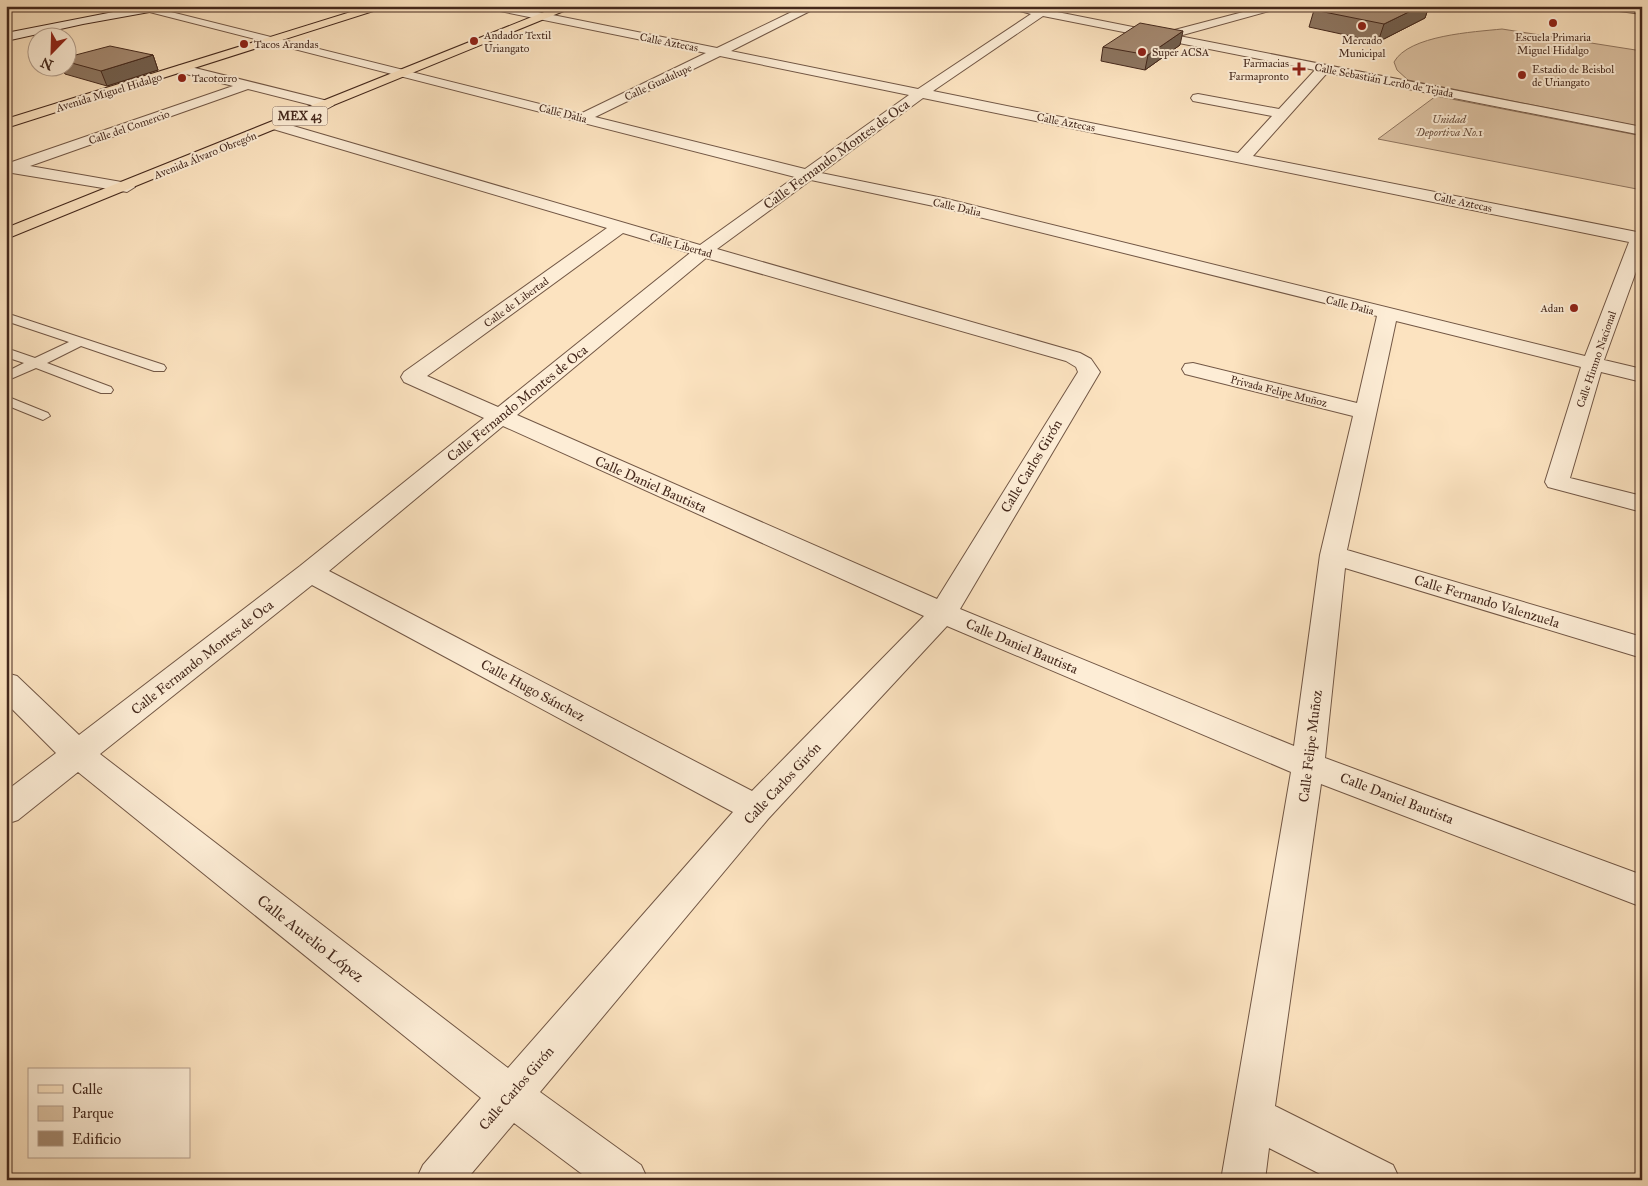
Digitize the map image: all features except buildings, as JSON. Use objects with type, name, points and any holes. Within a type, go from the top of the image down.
[{"type":"main road","name":"Avenida Miguel Hidalgo","points":[[6,124],[384,6]]},
{"type":"main road","name":"Avenida Álvaro Obregón","points":[[30,226],[570,6]]},
{"type":"street","points":[[6,37],[137,8],[166,6]]},
{"type":"street","name":"Calle Aztecas","points":[[490,6],[1640,238]]},
{"type":"street","name":"Calle Guadalupe","points":[[583,118],[814,6]]},
{"type":"street","name":"Calle Sebastián Lerdo de Tejada","points":[[1008,6],[1642,131]]},
{"type":"street","points":[[1162,36],[1280,6]]},
{"type":"street","points":[[1614,7],[1642,11]]},
{"type":"street","name":"Calle Dalia","points":[[137,8],[808,175],[943,203],[1642,376]]},
{"type":"street","name":"Calle Fernando Montes de Oca","points":[[6,810],[310,572],[702,251],[921,93],[1040,13]]},
{"type":"street","points":[[1243,157],[1324,68]]},
{"type":"street","points":[[183,69],[327,105]]},
{"type":"street","name":"Calle del Comercio","points":[[8,167],[248,85]]},
{"type":"street","points":[[1198,98],[1283,114]]},
{"type":"street","name":"Calle Libertad","points":[[278,126],[702,251],[1073,357],[1084,363]]},
{"type":"street","points":[[8,167],[127,187]]},
{"type":"street","points":[[6,235],[30,226]]},
{"type":"street","name":"Calle de Libertad","points":[[412,376],[620,227]]},
{"type":"street","name":"Calle Himno Nacional","points":[[1640,238],[1592,365],[1557,482],[1642,504]]},
{"type":"street","name":"Calle Felipe Muñoz","points":[[1243,1180],[1308,765],[1333,554],[1388,314]]},
{"type":"street","name":"Calle Carlos Girón","points":[[438,1180],[756,809],[943,613],[1089,372],[1084,363]]},
{"type":"street","name":"Privada Felipe Muñoz","points":[[1193,369],[1366,412]]},
{"type":"street","name":"Calle Daniel Bautista","points":[[412,376],[499,417],[943,613],[1308,765],[1642,891]]},
{"type":"street","name":"Calle Fernando Valenzuela","points":[[1333,554],[1642,648]]},
{"type":"street","name":"Calle Hugo Sánchez","points":[[310,572],[756,809]]},
{"type":"street","name":"Calle Aurelio López","points":[[6,684],[78,754],[510,1095],[626,1180]]},
{"type":"street","points":[[1253,1117],[1378,1180]]},
{"type":"lane","points":[[6,317],[159,368]]},
{"type":"lane","points":[[6,330],[21,322]]},
{"type":"lane","points":[[6,377],[80,342]]},
{"type":"lane","points":[[6,352],[106,390]]},
{"type":"lane","points":[[6,400],[43,416]]},
{"type":"green space","name":"Estadio de Beisbol de Uriangato","points":[[1502,29],[1642,51],[1642,127],[1408,80],[1397,70],[1394,62],[1402,53],[1427,40],[1443,36]]},
{"type":"green space","name":"Unidad Deportiva No.1","points":[[1436,96],[1642,136],[1642,190],[1378,139]]},
{"type":"place","name":"Escuela Primaria Miguel Hidalgo","points":[[1553,23]]},
{"type":"place","name":"Mercado Municipal","points":[[1362,26]]},
{"type":"place","name":"Andador Textil Uriangato","points":[[474,41]]},
{"type":"place","name":"Tacos Arandas","points":[[244,44]]},
{"type":"place","name":"Super ACSA","points":[[1142,52]]},
{"type":"place","name":"Farmacias Farmapronto","points":[[1299,69]]},
{"type":"place","name":"Estadio de Beisbol de Uriangato","points":[[1522,75]]},
{"type":"place","name":"Tacotorro","points":[[182,78]]},
{"type":"place","name":"Adan","points":[[1574,308]]}]
